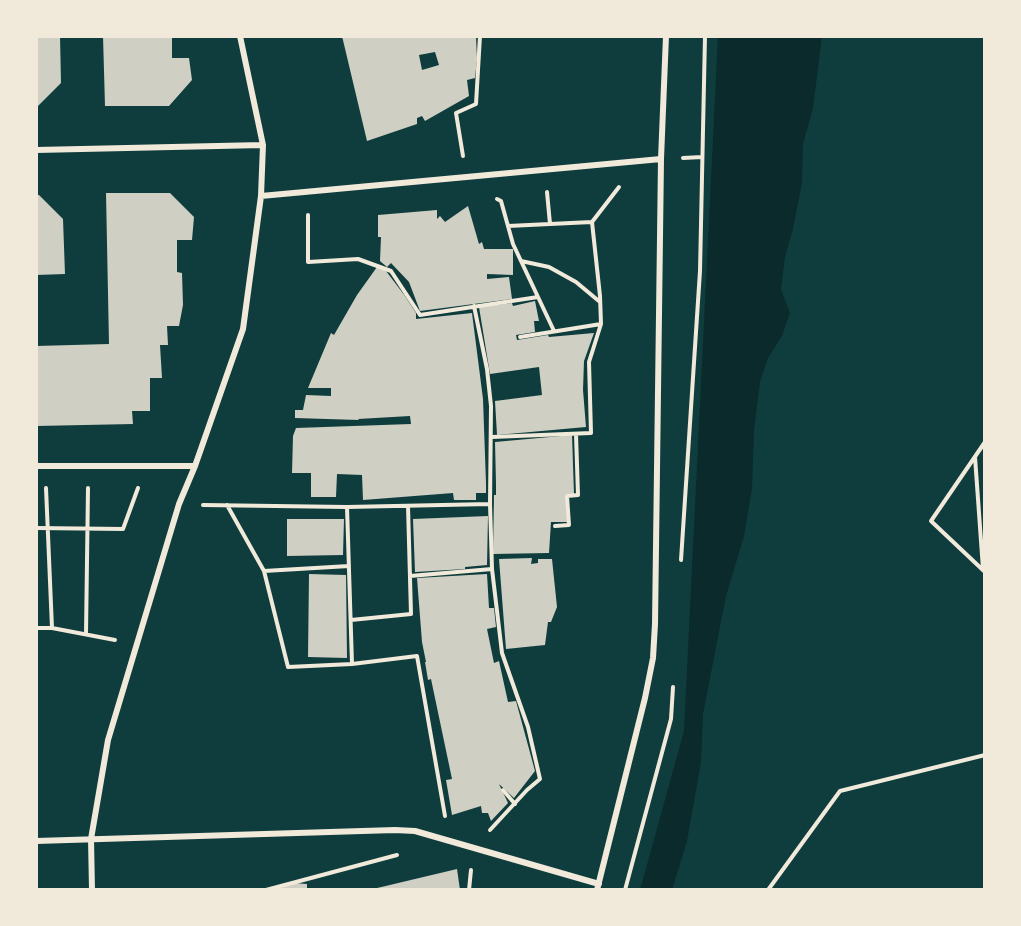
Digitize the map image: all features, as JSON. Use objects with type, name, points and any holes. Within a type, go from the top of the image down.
[{"type":"street","points":[[92,890],[91,839],[108,740],[179,504],[195,466],[243,329],[261,196],[263,145],[240,36]]},
{"type":"street","points":[[36,841],[415,831],[598,887],[653,658],[661,159],[666,36]]},
{"type":"street","points":[[36,150],[263,145]]},
{"type":"street","points":[[261,196],[661,159]]},
{"type":"street","points":[[36,466],[195,466]]},
{"type":"path","points":[[480,36],[476,104],[456,114],[467,176],[501,201],[521,261],[554,331]]},
{"type":"path","points":[[492,437],[591,433],[589,362],[601,324],[592,222],[640,161]]},
{"type":"path","points":[[545,170],[550,224]]},
{"type":"path","points":[[309,190],[308,262],[358,259],[391,271],[420,315],[538,297]]},
{"type":"path","points":[[508,226],[592,222]]},
{"type":"path","points":[[521,261],[549,267],[576,282],[600,302]]},
{"type":"path","points":[[469,890],[472,848],[540,779],[528,727],[502,653],[492,570],[491,406],[487,369],[474,306]]},
{"type":"path","points":[[520,337],[601,324]]},
{"type":"path","points":[[555,526],[569,525],[567,496],[578,495],[576,434]]},
{"type":"path","points":[[984,571],[931,521],[985,442]]},
{"type":"path","points":[[975,457],[984,571]]},
{"type":"path","points":[[86,634],[88,465]]},
{"type":"path","points":[[46,466],[52,628]]},
{"type":"path","points":[[36,528],[123,529],[145,466]]},
{"type":"path","points":[[179,504],[347,507],[490,504]]},
{"type":"path","points":[[227,505],[264,571],[288,667],[352,664],[417,656],[449,841]]},
{"type":"path","points":[[351,620],[411,614],[408,506]]},
{"type":"path","points":[[347,507],[352,664]]},
{"type":"path","points":[[264,571],[349,566]]},
{"type":"path","points":[[410,576],[492,570]]},
{"type":"path","points":[[36,628],[52,628],[137,644]]},
{"type":"path","points":[[768,890],[840,791],[985,755]]},
{"type":"path","points":[[503,790],[515,804]]},
{"type":"path","points":[[266,890],[404,853]]},
{"type":"water","points":[[718,36],[822,36],[813,108],[803,144],[802,183],[785,257],[781,289],[790,313],[782,336],[768,358],[760,382],[754,431],[752,488],[744,536],[726,596],[703,714],[701,762],[687,841],[672,890],[640,890],[684,731]]},
{"type":"building","points":[[36,36],[60,36],[61,83],[36,108]]},
{"type":"building","points":[[103,36],[172,36],[172,58],[189,58],[192,80],[169,106],[105,106]]},
{"type":"building","points":[[342,36],[476,36],[475,78],[467,80],[469,96],[425,121],[422,116],[417,118],[417,124],[367,141]],"holes":[[[435,52],[439,65],[422,70],[419,55]]]},
{"type":"building","points":[[106,193],[170,193],[194,217],[192,240],[177,240],[177,272],[182,273],[183,305],[179,326],[167,326],[168,345],[160,345],[162,378],[150,378],[150,411],[132,411],[133,424],[36,426],[36,346],[109,344]]},
{"type":"building","points":[[36,195],[39,195],[63,219],[65,274],[36,275]]},
{"type":"building","points":[[468,206],[479,244],[482,242],[484,249],[513,249],[513,275],[487,274],[487,279],[509,277],[512,299],[420,311],[409,282],[391,263],[387,267],[380,261],[381,237],[378,237],[378,215],[437,210],[437,219],[440,216],[445,222]]},
{"type":"building","points":[[377,267],[386,271],[405,296],[416,313],[416,319],[472,313],[483,399],[486,483],[486,493],[476,493],[476,500],[454,500],[453,493],[363,500],[362,475],[337,474],[336,497],[311,497],[311,473],[292,473],[293,436],[296,428],[411,424],[410,416],[359,420],[295,418],[295,410],[303,410],[306,395],[331,396],[331,388],[308,388],[331,333],[334,335],[357,295]]},
{"type":"building","points":[[535,301],[539,321],[534,321],[535,332],[516,335],[517,340],[548,335],[549,337],[594,333],[584,361],[583,390],[586,427],[497,435],[495,401],[542,395],[539,367],[490,374],[479,307],[512,303],[513,306]]},
{"type":"building","points":[[572,435],[574,494],[566,494],[568,522],[551,522],[549,553],[493,554],[494,495],[496,495],[495,442]]},
{"type":"building","points":[[488,516],[487,565],[465,567],[465,569],[415,572],[413,519]]},
{"type":"building","points":[[287,519],[344,519],[343,555],[287,556]]},
{"type":"building","points":[[532,558],[531,564],[538,563],[538,559],[552,559],[557,607],[551,622],[548,622],[545,645],[506,649],[499,559]]},
{"type":"building","points":[[309,574],[346,575],[347,658],[308,657]]},
{"type":"building","points":[[487,574],[489,608],[494,608],[496,627],[487,629],[494,663],[499,661],[508,702],[516,701],[535,771],[514,798],[499,784],[508,803],[491,821],[488,813],[482,813],[481,806],[452,815],[446,780],[452,779],[431,679],[428,680],[422,642],[417,578]]},
{"type":"building","points":[[457,869],[460,890],[373,890],[373,889]]},
{"type":"building","points":[[293,883],[307,884],[307,890],[276,890]]}]
